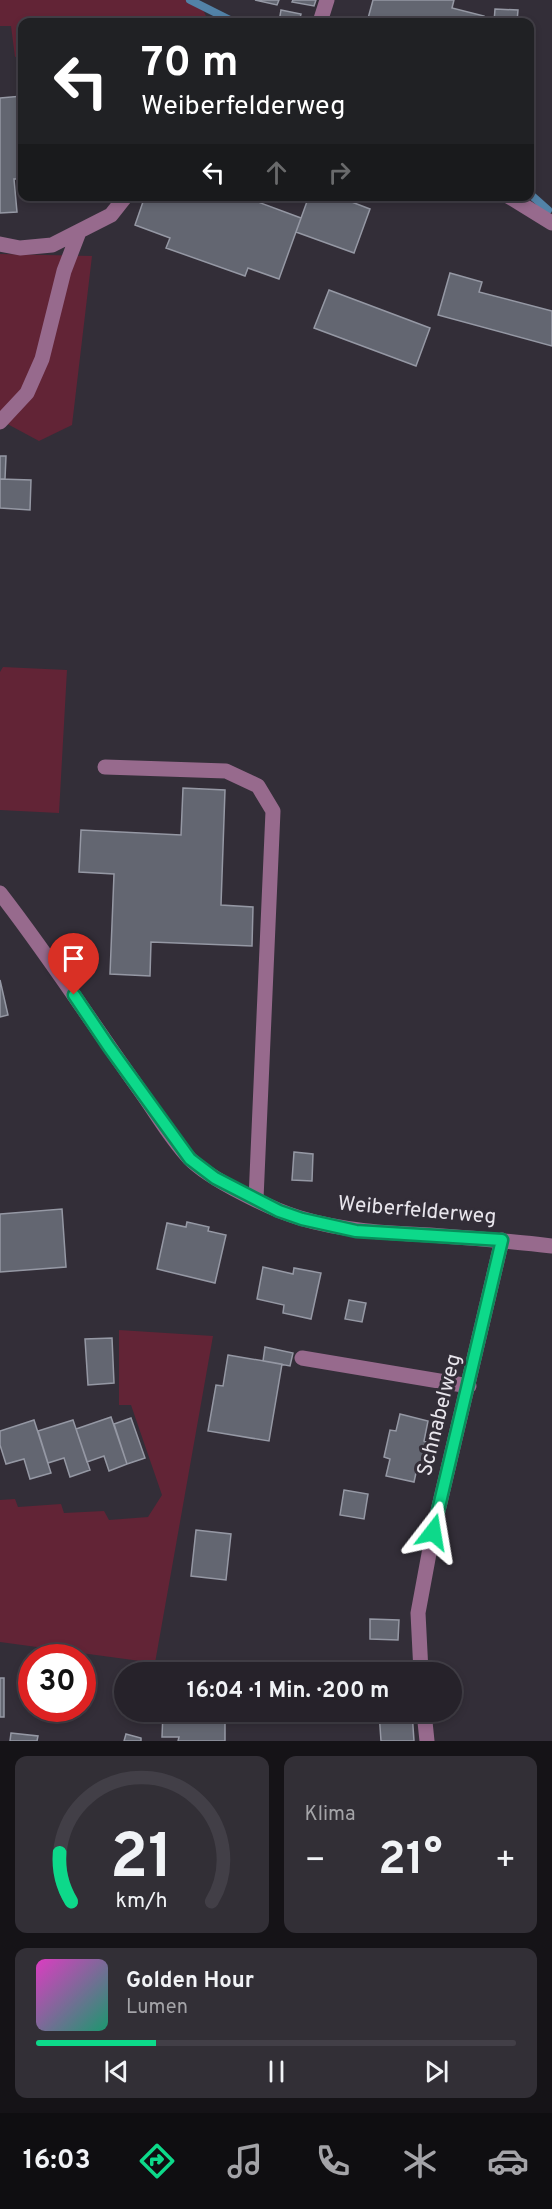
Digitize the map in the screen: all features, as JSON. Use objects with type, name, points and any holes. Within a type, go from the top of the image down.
[{"type":"street","points":[[321,18],[327,0]]},
{"type":"street","points":[[0,244],[20,248],[52,245],[111,215],[122,201]]},
{"type":"street","points":[[516,201],[552,222]]},
{"type":"street","points":[[0,422],[27,393],[42,359],[64,272],[79,232]]},
{"type":"street","points":[[105,767],[226,771],[258,786],[273,811],[256,1199]]},
{"type":"street","name":"Weiberfelderweg","points":[[0,893],[39,942],[109,1047],[190,1159],[215,1178],[279,1211],[302,1219],[356,1231],[502,1240],[552,1246]]},
{"type":"street","name":"Schnabelweg","points":[[420,1662],[418,1613],[433,1532],[502,1240]]},
{"type":"street","points":[[302,1358],[469,1386]]},
{"type":"street","points":[[425,1722],[427,1741]]},
{"type":"shaded area","points":[[0,0],[198,0],[207,18],[18,18],[18,56],[15,57],[11,26],[0,26]]},
{"type":"shaded area","points":[[0,254],[92,256],[72,425],[39,441],[0,420]]},
{"type":"shaded area","points":[[3,667],[67,670],[59,813],[0,810],[0,672]]},
{"type":"shaded area","points":[[119,1330],[213,1336],[155,1662],[96,1655],[96,1644],[18,1644],[0,1642],[0,1500],[15,1499],[18,1507],[61,1504],[64,1513],[104,1511],[109,1520],[148,1517],[162,1495],[131,1405],[119,1405]]},
{"type":"building","points":[[255,0],[279,0],[277,5]]},
{"type":"building","points":[[293,0],[316,0],[314,6],[292,2]]},
{"type":"building","points":[[373,0],[454,0],[452,8],[484,16],[484,18],[368,18]]},
{"type":"building","points":[[495,9],[518,10],[517,18],[494,18]]},
{"type":"building","points":[[281,10],[301,14],[300,18],[280,18]]},
{"type":"building","points":[[18,96],[18,179],[14,179],[17,212],[0,213],[0,98]]},
{"type":"building","points":[[143,201],[255,201],[301,218],[279,279],[248,268],[245,276],[166,248],[170,238],[135,225]]},
{"type":"building","points":[[307,201],[349,201],[370,209],[354,253],[296,232]]},
{"type":"building","points":[[450,273],[482,282],[479,292],[552,311],[552,346],[438,315]]},
{"type":"building","points":[[329,290],[430,328],[416,366],[314,328]]},
{"type":"building","points":[[0,456],[6,456],[5,479],[0,479]]},
{"type":"building","points":[[0,479],[31,480],[30,510],[0,508]]},
{"type":"building","points":[[183,788],[225,790],[221,905],[253,907],[252,946],[151,942],[150,976],[110,974],[114,874],[79,872],[81,830],[181,835]]},
{"type":"building","points":[[0,980],[8,1015],[0,1017]]},
{"type":"building","points":[[294,1152],[313,1154],[312,1181],[292,1180]]},
{"type":"building","points":[[62,1209],[66,1267],[0,1272],[0,1214]]},
{"type":"building","points":[[187,1222],[209,1227],[208,1231],[226,1235],[215,1283],[157,1269],[167,1223],[186,1227]]},
{"type":"building","points":[[263,1267],[293,1274],[294,1268],[321,1273],[311,1319],[283,1313],[284,1305],[257,1299]]},
{"type":"building","points":[[349,1300],[366,1303],[362,1322],[345,1319]]},
{"type":"building","points":[[112,1338],[114,1383],[88,1385],[85,1339]]},
{"type":"building","points":[[265,1347],[293,1353],[290,1366],[263,1361]]},
{"type":"building","points":[[228,1355],[282,1364],[269,1441],[208,1431],[216,1385],[223,1386]]},
{"type":"building","points":[[400,1414],[428,1421],[424,1441],[428,1443],[422,1465],[418,1464],[414,1482],[386,1476],[390,1459],[384,1457],[390,1430],[396,1431]]},
{"type":"building","points":[[111,1417],[127,1464],[109,1471],[104,1456],[87,1462],[76,1429]]},
{"type":"building","points":[[131,1418],[145,1458],[127,1464],[114,1424]]},
{"type":"building","points":[[34,1420],[51,1473],[30,1479],[24,1459],[6,1464],[0,1445],[0,1431]]},
{"type":"building","points":[[73,1420],[90,1470],[70,1477],[64,1458],[48,1463],[38,1431]]},
{"type":"building","points":[[344,1490],[368,1494],[364,1519],[340,1515]]},
{"type":"building","points":[[196,1530],[231,1534],[226,1580],[191,1576]]},
{"type":"building","points":[[370,1619],[399,1620],[398,1640],[370,1639]]},
{"type":"building","points":[[0,1678],[4,1678],[4,1717],[0,1717]]},
{"type":"building","points":[[163,1722],[225,1722],[225,1741],[178,1741],[179,1737],[162,1737]]},
{"type":"building","points":[[380,1722],[413,1722],[414,1741],[381,1741]]},
{"type":"building","points":[[11,1733],[38,1736],[37,1741],[10,1741]]},
{"type":"building","points":[[126,1734],[141,1738],[141,1741],[124,1741]]},
{"type":"waterway","points":[[190,0],[226,18]]},
{"type":"waterway","points":[[534,198],[548,210],[541,213]]},
{"type":"route","points":[[74,995],[175,1140],[190,1159],[215,1178],[279,1211],[302,1219],[356,1231],[502,1240],[433,1532]]}]
